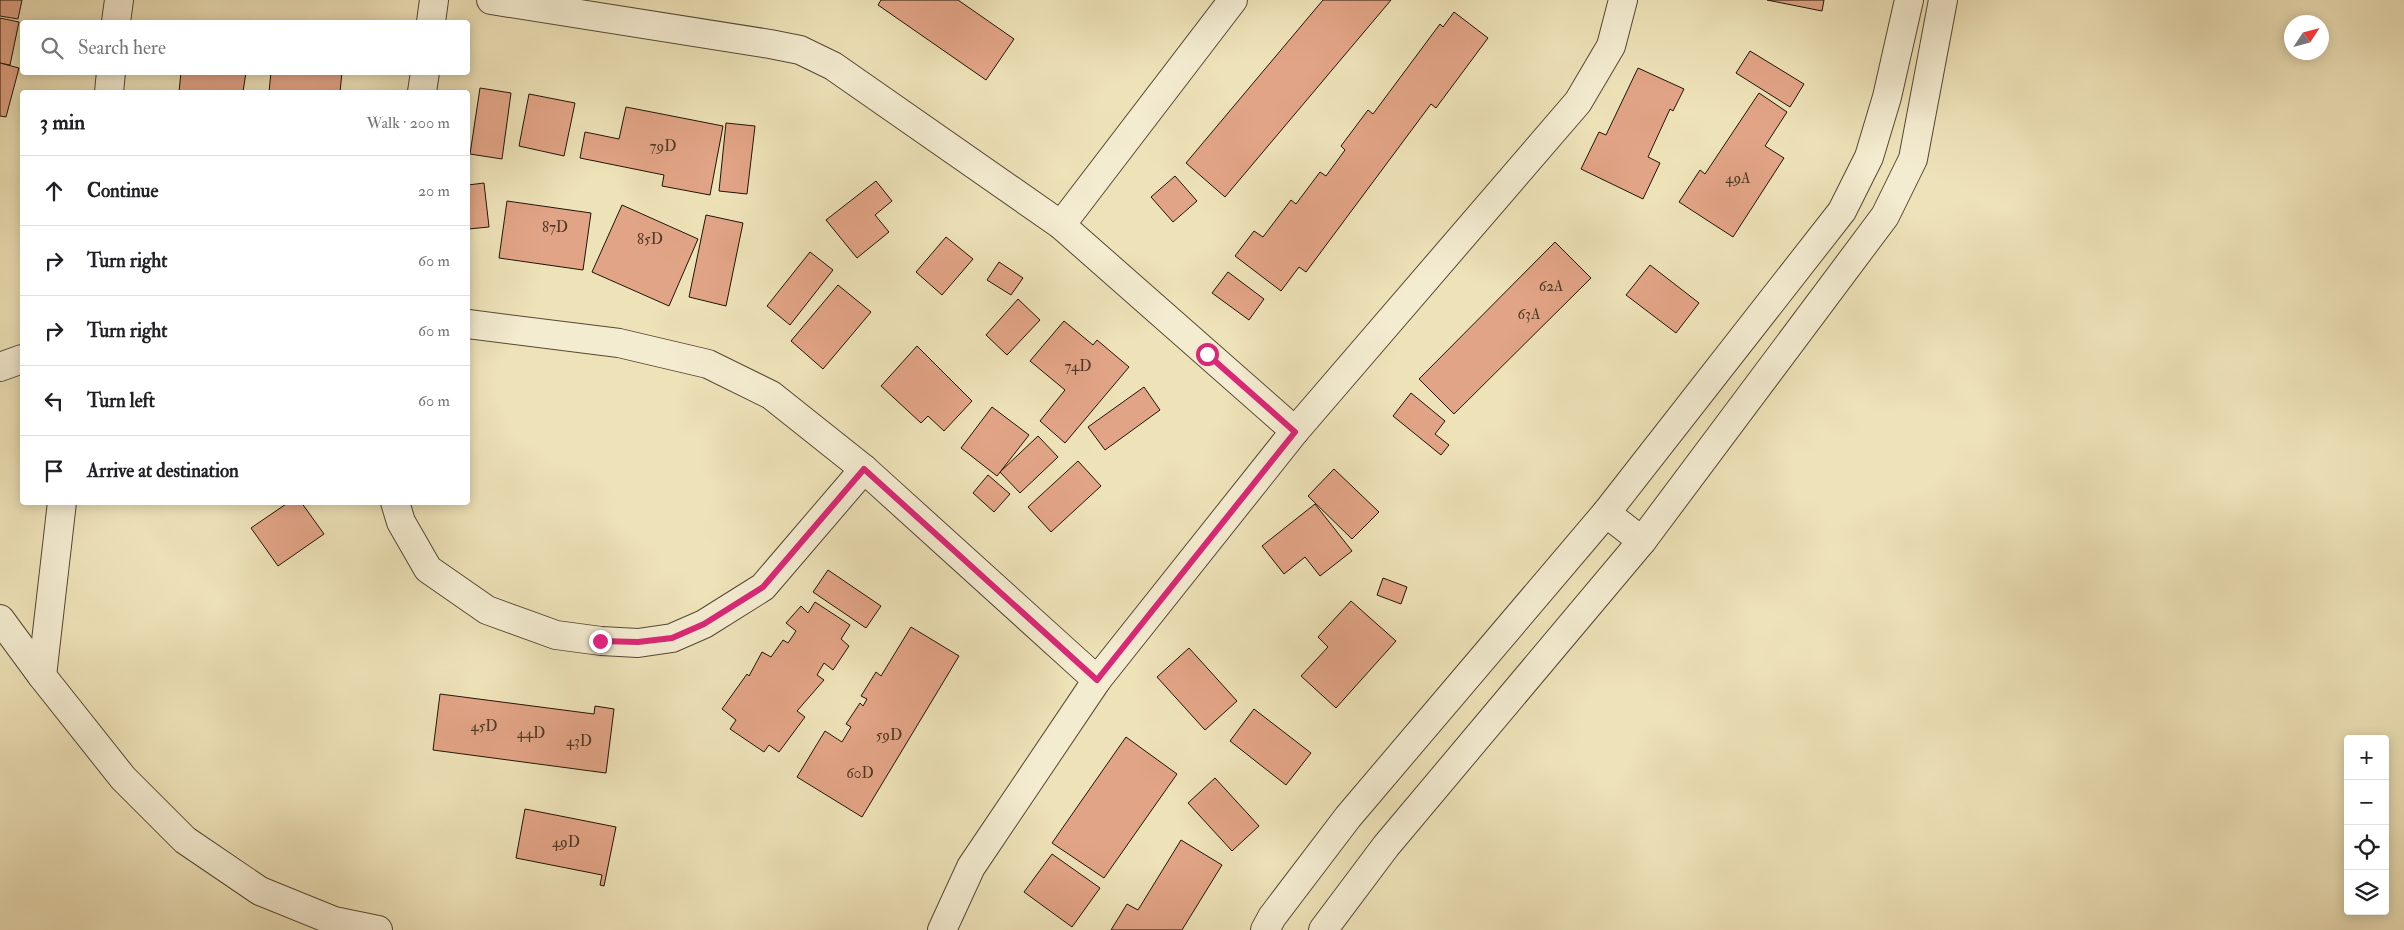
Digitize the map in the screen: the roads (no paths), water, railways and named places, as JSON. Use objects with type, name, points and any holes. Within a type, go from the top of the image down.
[{"type":"street","points":[[116,20],[119,0]]},
{"type":"street","points":[[431,20],[434,0]]},
{"type":"street","points":[[491,0],[800,50],[833,66],[1060,224],[1295,432]]},
{"type":"street","points":[[1060,224],[1233,0]]},
{"type":"street","points":[[942,930],[971,867],[1097,680],[1295,432],[1578,102],[1611,46],[1623,0]]},
{"type":"street","points":[[1265,930],[1272,917],[1348,817],[1606,513],[1842,210],[1869,157],[1887,97],[1909,0]]},
{"type":"street","points":[[1323,930],[1386,846],[1642,542],[1885,216],[1913,160],[1943,0]]},
{"type":"street","points":[[109,90],[111,75]]},
{"type":"street","points":[[422,90],[425,75]]},
{"type":"street","points":[[470,324],[619,343],[708,364],[771,395],[864,469],[1097,680]]},
{"type":"street","points":[[0,367],[20,359]]},
{"type":"street","points":[[396,505],[401,522],[428,569],[487,610],[556,635],[600,641],[638,642],[672,638],[704,624],[763,587],[864,469]]},
{"type":"street","points":[[42,676],[62,505]]},
{"type":"street","points":[[1606,513],[1642,542]]},
{"type":"street","points":[[0,619],[42,676],[123,778],[185,840],[260,891],[334,921],[378,930]]}]
